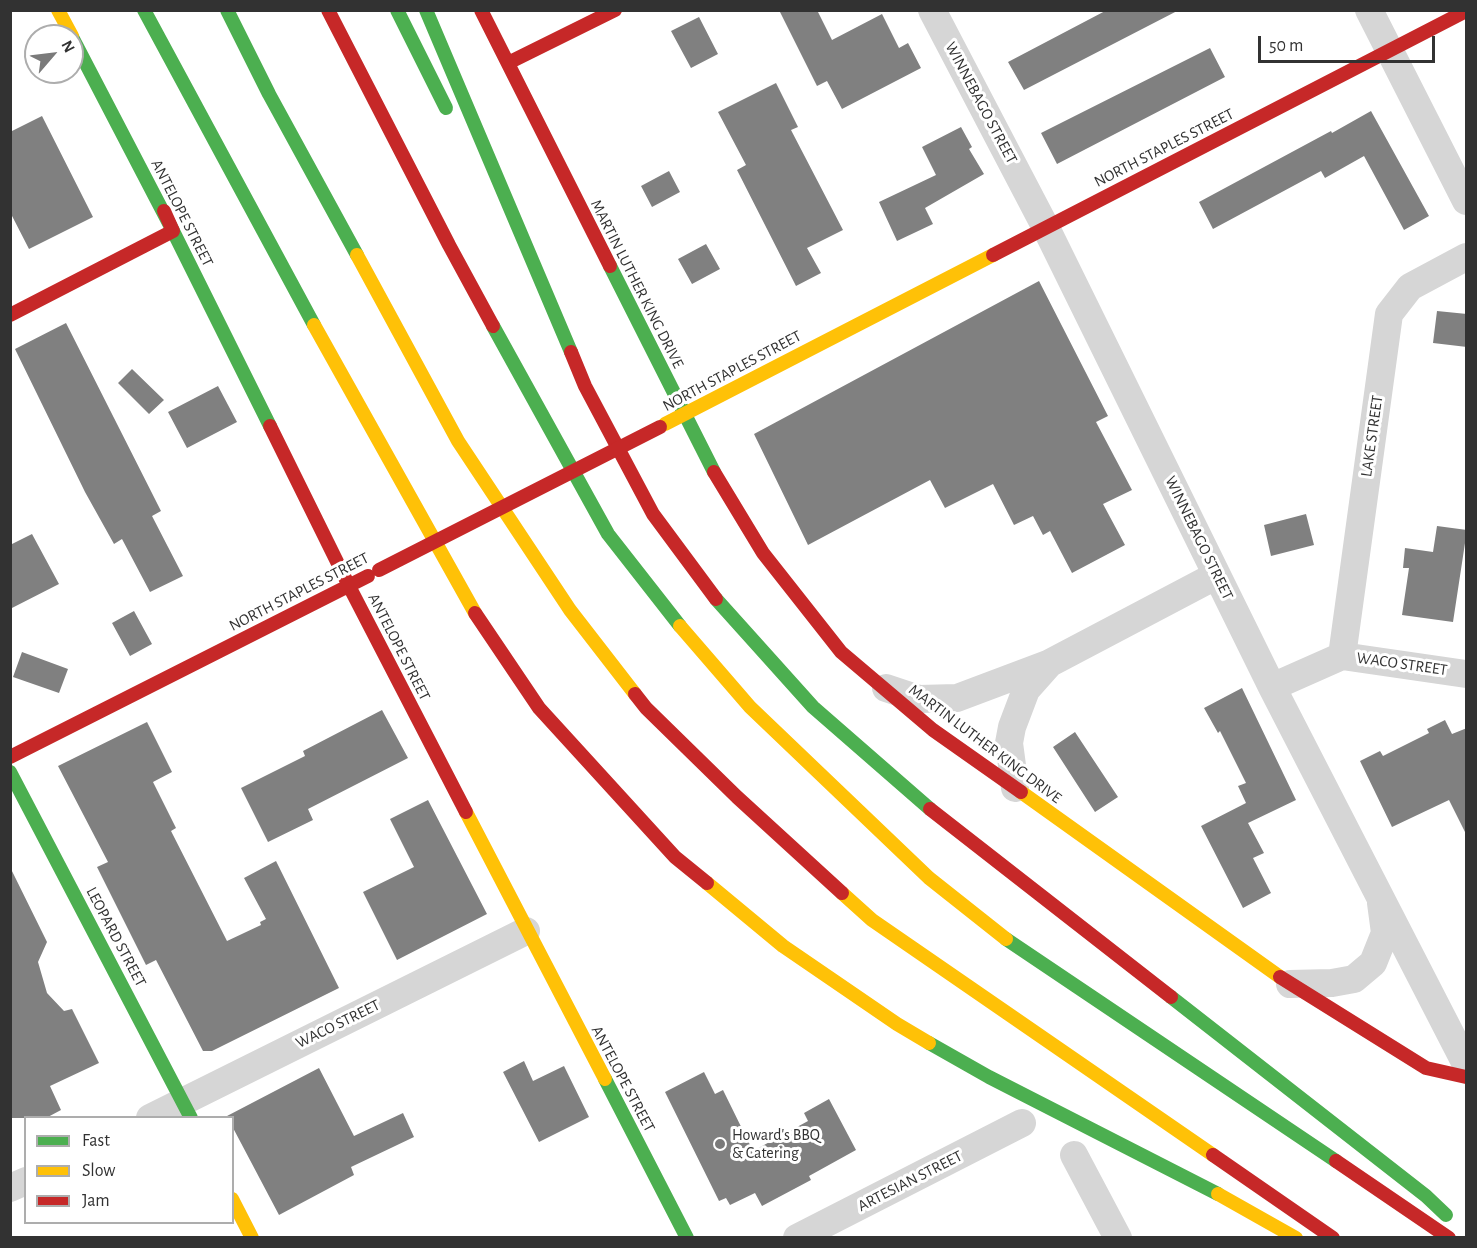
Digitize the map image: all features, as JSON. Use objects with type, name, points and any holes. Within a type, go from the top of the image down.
[{"type":"main road","name":"ANTELOPE STREET","points":[[58,10],[66,24]]},
{"type":"main road","points":[[10,315],[174,231],[74,10]]},
{"type":"main road","points":[[144,10],[349,390],[475,613],[539,708],[675,857],[783,946],[897,1024],[989,1077],[1235,1203],[1296,1238]]},
{"type":"main road","points":[[227,10],[274,104],[458,441],[570,610],[646,708],[752,812],[872,920],[1333,1238]]},
{"type":"main road","points":[[328,10],[449,245],[608,534],[680,625],[750,707],[929,878],[994,931],[1454,1232]]},
{"type":"main road","points":[[396,10],[454,125]]},
{"type":"main road","points":[[426,10],[585,386]]},
{"type":"main road","name":"MARTIN LUTHER KING DRIVE","points":[[482,10],[719,482],[763,553],[841,652],[933,730],[1290,984],[1426,1068],[1467,1077]]},
{"type":"main road","points":[[508,63],[615,10]]},
{"type":"main road","name":"NORTH STAPLES STREET","points":[[10,757],[660,427],[1467,11]]},
{"type":"main road","name":"ANTELOPE STREET","points":[[84,59],[174,231],[348,586],[687,1238]]},
{"type":"main road","points":[[491,198],[585,386],[653,514],[708,590],[813,707],[914,797],[1426,1196],[1454,1232]]},
{"type":"main road","name":"LEOPARD STREET","points":[[10,772],[187,1109]]},
{"type":"main road","points":[[234,1203],[252,1238]]},
{"type":"street","name":"WINNEBAGO STREET","points":[[932,10],[1046,228],[1272,687],[1467,1064]]},
{"type":"street","points":[[1369,10],[1467,201]]},
{"type":"street","name":"LAKE STREET","points":[[1342,656],[1389,314],[1410,286],[1467,257]]},
{"type":"street","points":[[882,686],[919,699],[957,698],[1050,663],[1217,575]]},
{"type":"street","name":"WACO STREET","points":[[1272,687],[1342,656],[1467,674]]},
{"type":"street","points":[[1015,788],[1009,743],[1012,727],[1026,690],[1050,663]]},
{"type":"street","points":[[1290,984],[1332,983],[1354,979],[1373,963],[1384,933],[1381,898]]},
{"type":"street","name":"WACO STREET","points":[[158,1116],[187,1109],[526,931]]},
{"type":"street","name":"ARTESIAN STREET","points":[[797,1238],[1022,1124]]},
{"type":"street","points":[[1074,1155],[1118,1238]]},
{"type":"street","points":[[10,1188],[24,1181]]},
{"type":"building","points":[[779,10],[817,10],[832,40],[882,14],[899,48],[908,43],[921,68],[842,109],[827,81],[817,86]]},
{"type":"building","points":[[1107,10],[1179,10],[1024,90],[1008,62]]},
{"type":"building","points":[[699,17],[718,54],[691,68],[671,31]]},
{"type":"building","points":[[1210,48],[1225,77],[1057,164],[1041,133]]},
{"type":"building","points":[[776,83],[798,127],[791,130],[843,230],[807,248],[821,273],[796,286],[737,170],[746,165],[718,112]]},
{"type":"building","points":[[1371,111],[1429,216],[1404,230],[1364,156],[1325,178],[1321,171],[1213,229],[1199,202]]},
{"type":"building","points":[[42,116],[93,217],[29,249],[10,212],[10,132]]},
{"type":"building","points":[[961,127],[972,147],[969,149],[984,174],[925,208],[933,224],[897,241],[879,202],[936,175],[922,147]]},
{"type":"building","points":[[669,171],[680,192],[652,207],[641,186]]},
{"type":"building","points":[[706,244],[720,269],[692,284],[678,259]]},
{"type":"building","points":[[1039,281],[1108,416],[1096,422],[1132,490],[1103,504],[1125,545],[1072,573],[1050,531],[1043,535],[1033,516],[1014,525],[993,484],[945,508],[930,480],[808,545],[754,434]]},
{"type":"building","points":[[1437,311],[1467,314],[1467,347],[1433,343]]},
{"type":"building","points":[[66,323],[161,511],[152,516],[183,576],[150,592],[122,539],[114,544],[85,492],[15,349]]},
{"type":"building","points":[[132,369],[164,400],[149,414],[118,383]]},
{"type":"building","points":[[218,386],[237,422],[187,448],[168,412]]},
{"type":"building","points":[[1306,514],[1314,545],[1271,556],[1264,525]]},
{"type":"building","points":[[1437,526],[1467,530],[1453,622],[1402,615],[1409,568],[1403,568],[1405,548],[1433,552]]},
{"type":"building","points":[[32,534],[59,584],[10,609],[10,545]]},
{"type":"building","points":[[134,611],[152,644],[130,656],[112,623]]},
{"type":"building","points":[[22,652],[68,669],[59,693],[13,677]]},
{"type":"building","points":[[1242,688],[1296,800],[1248,823],[1264,853],[1253,858],[1271,893],[1243,908],[1201,826],[1246,803],[1238,786],[1246,783],[1220,731],[1218,733],[1204,708]]},
{"type":"building","points":[[382,710],[408,758],[308,809],[313,820],[268,842],[241,788],[305,756],[303,751]]},
{"type":"building","points":[[1445,720],[1452,734],[1467,728],[1467,836],[1449,800],[1392,827],[1360,761],[1380,751],[1383,756],[1429,733],[1427,729]]},
{"type":"building","points":[[147,722],[172,772],[153,782],[176,828],[171,831],[227,941],[261,925],[260,922],[266,919],[244,878],[276,861],[339,988],[212,1051],[203,1051],[156,960],[146,965],[97,867],[108,862],[58,766]]},
{"type":"building","points":[[1075,732],[1118,797],[1095,812],[1053,747]]},
{"type":"building","points":[[428,800],[487,914],[397,960],[363,892],[414,867],[390,819]]},
{"type":"building","points":[[10,867],[47,942],[38,962],[47,993],[64,1011],[72,1009],[99,1063],[50,1086],[61,1110],[50,1116],[10,1118]]},
{"type":"building","points":[[524,1061],[533,1081],[564,1066],[589,1117],[539,1142],[503,1072]]},
{"type":"building","points":[[319,1068],[354,1136],[403,1113],[414,1137],[351,1167],[354,1175],[279,1215],[234,1130],[234,1116],[227,1116]]},
{"type":"building","points":[[704,1072],[715,1094],[723,1090],[753,1151],[808,1121],[804,1113],[829,1099],[856,1150],[809,1176],[811,1180],[762,1206],[755,1193],[730,1205],[726,1198],[719,1201],[665,1092]]},
{"type":"traffic: fast","points":[[144,10],[314,325]]},
{"type":"traffic: fast","points":[[227,10],[269,94],[357,255]]},
{"type":"traffic: fast","points":[[397,10],[446,108]]},
{"type":"traffic: fast","points":[[426,10],[571,352]]},
{"type":"traffic: fast","points":[[84,60],[173,231],[270,426]]},
{"type":"traffic: fast","points":[[610,266],[714,472]]},
{"type":"traffic: fast","points":[[493,326],[608,534],[680,626]]},
{"type":"traffic: fast","points":[[716,599],[813,707],[930,809]]},
{"type":"traffic: fast","points":[[10,772],[190,1116]]},
{"type":"traffic: fast","points":[[1006,939],[1336,1161]]},
{"type":"traffic: fast","points":[[1171,997],[1426,1196],[1446,1215]]},
{"type":"traffic: fast","points":[[929,1043],[989,1077],[1218,1194]]},
{"type":"traffic: fast","points":[[605,1079],[687,1238]]},
{"type":"traffic: slow","points":[[58,10],[66,24]]},
{"type":"traffic: slow","points":[[357,255],[458,441],[570,610],[635,694]]},
{"type":"traffic: slow","points":[[665,424],[993,255]]},
{"type":"traffic: slow","points":[[314,325],[475,613]]},
{"type":"traffic: slow","points":[[680,626],[750,707],[929,878],[1006,939]]},
{"type":"traffic: slow","points":[[1021,792],[1280,977]]},
{"type":"traffic: slow","points":[[466,812],[605,1079]]},
{"type":"traffic: slow","points":[[707,883],[783,946],[897,1024],[929,1043]]},
{"type":"traffic: slow","points":[[842,893],[872,920],[1213,1155]]},
{"type":"traffic: slow","points":[[1218,1194],[1296,1238]]},
{"type":"traffic: slow","points":[[234,1203],[252,1238]]},
{"type":"traffic: jam","points":[[328,10],[493,326]]},
{"type":"traffic: jam","points":[[481,10],[610,266]]},
{"type":"traffic: jam","points":[[508,63],[615,10]]},
{"type":"traffic: jam","points":[[993,255],[1466,11]]},
{"type":"traffic: jam","points":[[10,315],[173,231],[164,211]]},
{"type":"traffic: jam","points":[[571,352],[585,386],[653,514],[716,599]]},
{"type":"traffic: jam","points":[[270,426],[349,586],[466,812]]},
{"type":"traffic: jam","points":[[379,570],[660,427]]},
{"type":"traffic: jam","points":[[714,472],[763,553],[841,652],[933,730],[1021,792]]},
{"type":"traffic: jam","points":[[10,757],[368,576]]},
{"type":"traffic: jam","points":[[475,613],[539,708],[675,857],[707,883]]},
{"type":"traffic: jam","points":[[635,694],[646,708],[737,797],[842,893]]},
{"type":"traffic: jam","points":[[930,809],[1171,997]]},
{"type":"traffic: jam","points":[[1280,977],[1426,1068],[1466,1077]]},
{"type":"traffic: jam","points":[[1213,1155],[1333,1238]]},
{"type":"traffic: jam","points":[[1336,1161],[1449,1238]]},
{"type":"place","name":"Howard's BBQ & Catering","points":[[720,1144]]}]
